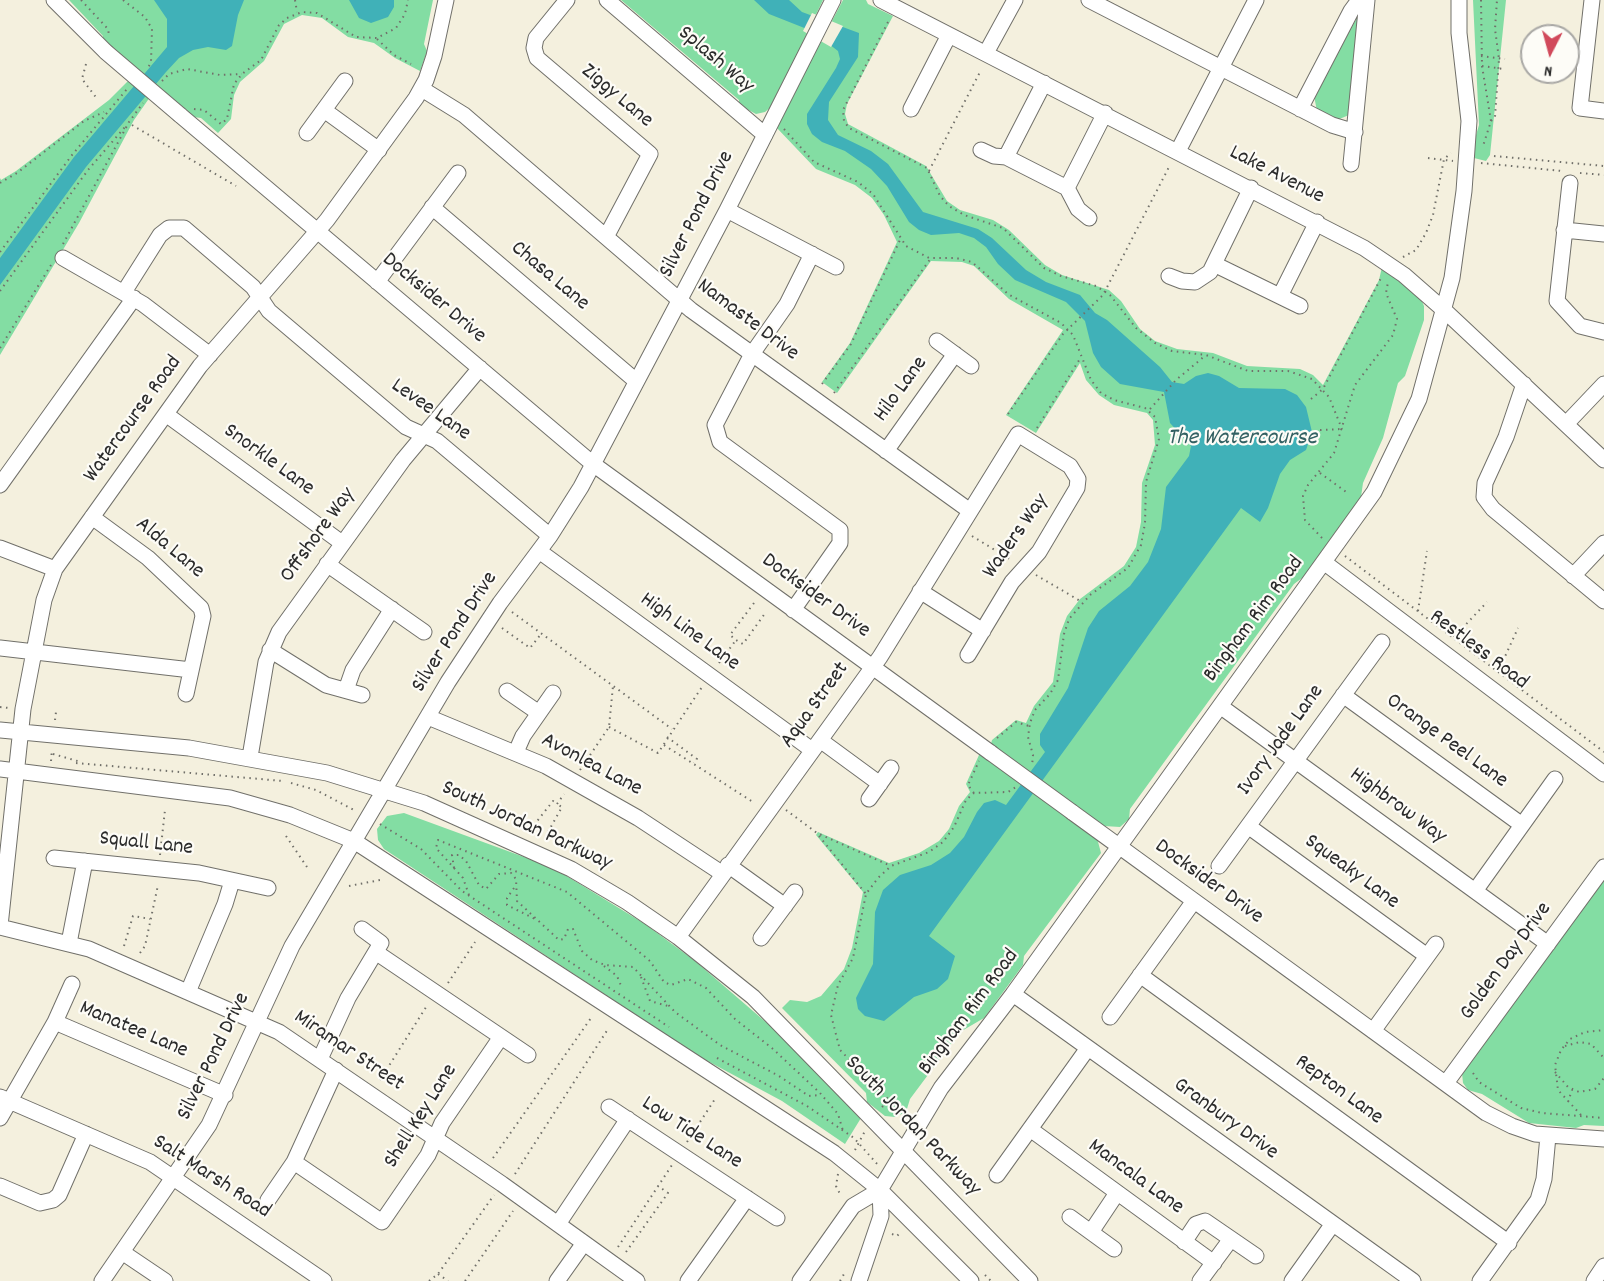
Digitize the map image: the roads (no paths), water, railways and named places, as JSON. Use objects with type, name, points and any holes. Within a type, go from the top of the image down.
[{"type":"street","name":"Docksider Drive","points":[[54,0],[106,52],[185,111],[317,231],[593,464],[1373,1031],[1498,1119],[1523,1130],[1548,1136],[1604,1139]]},
{"type":"street","name":"Watercourse Road","points":[[0,927],[20,732],[33,651],[46,591],[54,569],[210,355],[317,231],[422,89],[434,56],[446,0]]},
{"type":"street","name":"Ziggy Lane","points":[[567,0],[536,38],[534,48],[537,58],[650,154],[606,237]]},
{"type":"street","name":"Splash Way","points":[[607,0],[765,135]]},
{"type":"street","name":"Lake Avenue","points":[[881,0],[1317,222],[1394,266],[1604,460]]},
{"type":"street","points":[[986,53],[1015,0]]},
{"type":"street","points":[[1089,0],[1114,6],[1221,68],[1337,127],[1355,132]]},
{"type":"street","points":[[1178,151],[1256,0]]},
{"type":"street","points":[[1300,109],[1351,10],[1359,0]]},
{"type":"street","points":[[1351,164],[1367,0]]},
{"type":"street","name":"Bingham Rim Road","points":[[860,1281],[881,1216],[880,1190],[941,1088],[1013,994],[1325,563],[1374,492],[1419,399],[1452,278],[1464,191],[1469,121],[1459,33],[1459,0]]},
{"type":"street","points":[[1592,0],[1580,108],[1604,111]]},
{"type":"street","name":"Silver Pond Drive","points":[[102,1281],[200,1140],[225,1095],[292,946],[475,640],[550,536],[593,464],[831,6]]},
{"type":"street","points":[[911,109],[949,34]]},
{"type":"street","points":[[307,133],[345,81]]},
{"type":"street","points":[[1006,157],[1044,83]]},
{"type":"street","name":"Namaste Drive","points":[[422,89],[464,116],[680,299],[752,354],[970,511]]},
{"type":"street","points":[[324,110],[379,150]]},
{"type":"street","points":[[1067,188],[1105,113]]},
{"type":"street","points":[[981,150],[997,157],[1006,157],[1067,188],[1078,210],[1089,218]]},
{"type":"street","points":[[377,282],[458,173]]},
{"type":"street","points":[[1569,183],[1557,301],[1580,326],[1604,332]]},
{"type":"street","points":[[1169,276],[1182,281],[1195,282],[1206,277],[1251,188]]},
{"type":"street","name":"Chasa Lane","points":[[432,207],[636,381]]},
{"type":"street","points":[[727,210],[836,267]]},
{"type":"street","points":[[1281,296],[1317,222]]},
{"type":"street","name":"Levee Lane","points":[[129,295],[159,235],[169,228],[179,227],[189,231],[252,287],[269,311],[406,427],[437,441],[550,536]]},
{"type":"street","points":[[1564,230],[1604,234]]},
{"type":"street","points":[[793,610],[840,543],[842,533],[838,526],[717,438],[717,419],[752,354],[787,304],[812,254]]},
{"type":"street","points":[[59,255],[129,295],[210,355]]},
{"type":"street","points":[[1214,264],[1300,306]]},
{"type":"street","points":[[0,485],[129,295]]},
{"type":"street","name":"Hilo Lane","points":[[937,341],[971,366]]},
{"type":"street","name":"Hilo Lane","points":[[886,451],[955,354]]},
{"type":"street","name":"Offshore Way","points":[[250,757],[270,650],[285,622],[424,435],[480,368]]},
{"type":"street","points":[[1524,384],[1483,492],[1493,509],[1604,601]]},
{"type":"street","points":[[1566,424],[1604,384]]},
{"type":"street","name":"Snorkle Lane","points":[[167,415],[342,543]]},
{"type":"street","name":"Aqua Street","points":[[678,937],[872,667],[1017,434]]},
{"type":"street","name":"Waders Way","points":[[968,655],[1012,582],[1039,552],[1078,483],[1076,474],[1070,466],[1017,434]]},
{"type":"street","name":"Alda Lane","points":[[92,517],[148,558],[201,608],[203,616],[186,694]]},
{"type":"street","points":[[1573,576],[1604,543]]},
{"type":"street","points":[[0,548],[54,569]]},
{"type":"street","name":"High Line Lane","points":[[539,551],[710,676],[880,784]]},
{"type":"street","name":"Restless Road","points":[[1325,563],[1604,774]]},
{"type":"street","points":[[327,564],[423,632]]},
{"type":"street","points":[[920,591],[983,631]]},
{"type":"street","points":[[346,690],[352,670],[392,609]]},
{"type":"street","name":"Ivory Jade Lane","points":[[1219,866],[1382,642]]},
{"type":"street","points":[[0,648],[191,670]]},
{"type":"street","points":[[270,650],[326,685],[362,695]]},
{"type":"street","points":[[507,691],[539,713]]},
{"type":"street","points":[[516,752],[553,693]]},
{"type":"street","name":"Orange Peel Lane","points":[[1344,695],[1522,825]]},
{"type":"street","name":"Highbrow Way","points":[[1220,706],[1548,944]]},
{"type":"street","name":"Avonlea Lane","points":[[428,717],[516,752],[573,780],[785,906]]},
{"type":"street","name":"South Jordan Parkway","points":[[0,730],[189,748],[250,757],[327,773],[424,803],[551,859],[627,902],[678,937],[729,977],[775,1018],[1030,1281]]},
{"type":"street","points":[[869,799],[891,768]]},
{"type":"street","points":[[0,769],[230,798],[298,817],[354,841],[834,1153],[880,1190],[971,1281]]},
{"type":"street","points":[[1475,891],[1555,779]]},
{"type":"street","name":"Squeaky Lane","points":[[1248,826],[1432,950],[1373,1031]]},
{"type":"street","name":"Squall Lane","points":[[54,858],[160,869],[268,888]]},
{"type":"street","points":[[69,943],[85,861]]},
{"type":"street","name":"Golden Day Drive","points":[[1446,1083],[1604,867]]},
{"type":"street","points":[[188,992],[225,904],[232,881]]},
{"type":"street","points":[[762,938],[795,892]]},
{"type":"street","points":[[1110,1017],[1194,901]]},
{"type":"street","name":"Miramar Street","points":[[0,927],[89,949],[279,1032],[637,1281]]},
{"type":"street","points":[[320,1059],[358,979],[377,953],[381,943],[362,929]]},
{"type":"street","points":[[377,953],[528,1055]]},
{"type":"street","name":"Repton Lane","points":[[1140,975],[1509,1243]]},
{"type":"street","name":"Manatee Lane","points":[[0,1118],[5,1099],[55,1022],[72,984]]},
{"type":"street","name":"Granbury Drive","points":[[1013,994],[1332,1225],[1394,1276],[1413,1281]]},
{"type":"street","name":"Manatee Lane","points":[[55,1022],[225,1095]]},
{"type":"street","name":"Shell Key Lane","points":[[294,1162],[382,1222],[428,1155],[434,1138],[501,1037]]},
{"type":"street","points":[[997,1174],[1088,1048]]},
{"type":"street","points":[[268,1200],[294,1162],[336,1070]]},
{"type":"street","name":"Salt Marsh Road","points":[[5,1099],[150,1162],[324,1281]]},
{"type":"street","name":"Low Tide Lane","points":[[609,1107],[777,1218]]},
{"type":"street","points":[[558,1224],[628,1119]]},
{"type":"street","name":"Mancala Lane","points":[[1030,1129],[1214,1263]]},
{"type":"street","points":[[0,1186],[40,1203],[53,1200],[59,1195],[86,1134]]},
{"type":"street","points":[[1480,1281],[1532,1210],[1542,1190],[1548,1136]]},
{"type":"street","points":[[800,1281],[853,1206],[880,1190]]},
{"type":"street","points":[[1091,1232],[1118,1193]]},
{"type":"street","name":"Low Tide Lane","points":[[687,1281],[747,1198]]},
{"type":"street","points":[[1070,1217],[1114,1248]]},
{"type":"street","points":[[1184,1242],[1196,1224],[1202,1221],[1256,1256]]},
{"type":"street","points":[[1292,1281],[1332,1225]]},
{"type":"street","points":[[1200,1281],[1231,1239]]},
{"type":"street","points":[[557,1281],[584,1243]]},
{"type":"street","points":[[122,1252],[165,1281]]},
{"type":"street","points":[[1593,1281],[1604,1266]]},
{"type":"water","points":[[154,0],[244,0],[238,15],[232,46],[226,50],[208,47],[193,50],[179,58],[86,167],[0,285],[0,258],[74,157],[167,47],[167,19]]},
{"type":"water","points":[[349,0],[394,0],[394,7],[388,17],[371,23],[359,18]]},
{"type":"water","name":"The Watercourse","points":[[754,0],[789,0],[802,12],[859,33],[858,57],[829,102],[828,120],[838,135],[871,151],[888,164],[923,212],[978,229],[992,238],[1026,270],[1046,282],[1080,295],[1095,313],[1107,320],[1160,367],[1172,382],[1184,384],[1196,376],[1208,373],[1219,376],[1239,388],[1285,389],[1297,395],[1306,407],[1312,432],[1306,450],[1290,460],[1280,474],[1268,508],[1260,522],[1241,508],[929,936],[955,956],[948,979],[937,989],[914,997],[884,1021],[865,1016],[858,1009],[856,998],[873,964],[875,912],[883,890],[900,875],[931,865],[950,853],[964,837],[984,803],[995,800],[1006,805],[1045,752],[1040,745],[1040,734],[1068,688],[1088,628],[1099,611],[1130,586],[1148,562],[1161,529],[1166,487],[1189,456],[1191,446],[1170,423],[1164,392],[1120,384],[1101,367],[1093,353],[1085,321],[1066,302],[1015,280],[998,264],[986,247],[974,238],[959,233],[931,235],[919,230],[909,222],[887,186],[871,169],[845,151],[822,142],[812,134],[807,124],[807,114],[836,68],[840,59],[838,51],[812,31],[769,14]]}]
